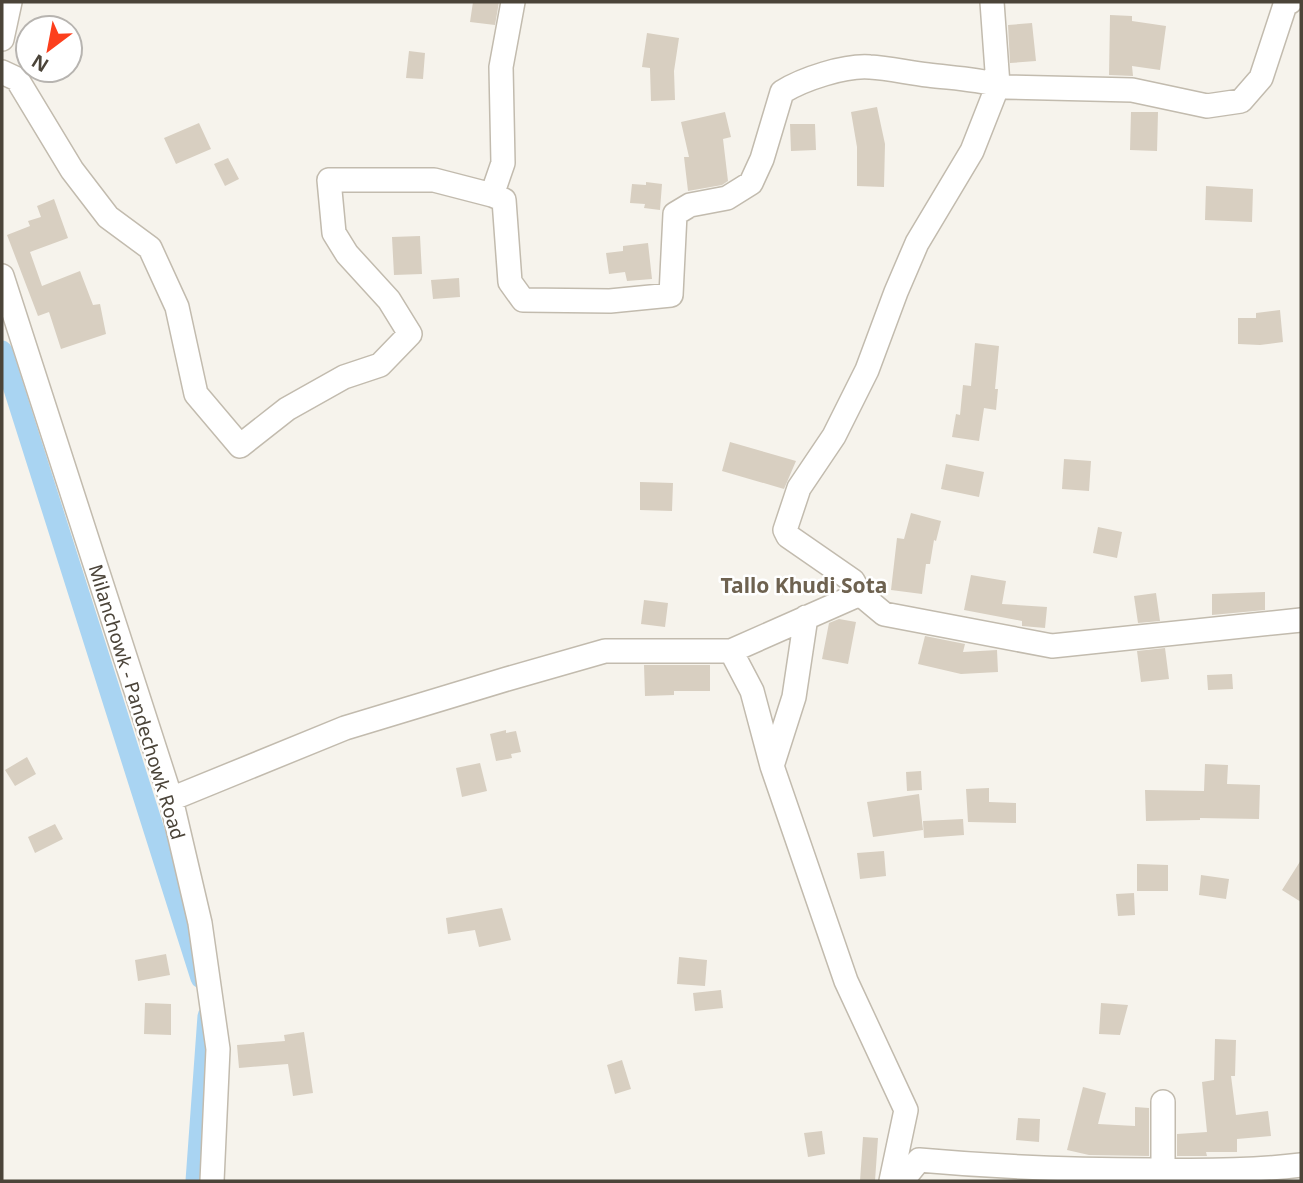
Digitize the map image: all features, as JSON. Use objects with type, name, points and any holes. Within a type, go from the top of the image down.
[{"type":"street","points":[[2,39],[10,2]]},
{"type":"street","points":[[492,195],[503,163],[501,67],[513,2]]},
{"type":"street","points":[[992,2],[998,85],[972,151],[917,243],[861,381],[834,436],[799,488],[785,530],[788,537],[853,581],[860,594],[884,614],[1052,646],[1301,620]]},
{"type":"street","points":[[2,72],[17,79],[72,170],[108,217],[150,248],[177,307],[196,394],[240,446],[287,409],[344,377],[380,365],[410,334],[389,300],[347,254],[334,233],[329,180],[434,180],[504,200],[510,282],[523,300],[610,301],[671,295],[675,214],[690,205],[727,198],[751,183],[762,159],[782,93],[792,87],[836,71],[867,66],[982,81],[1006,87],[1132,90],[1207,106],[1241,101],[1261,78],[1285,5],[1290,2]]},
{"type":"street","name":"Milanchowk - Pandechowk Road","points":[[2,276],[171,799],[200,923],[218,1049],[212,1181]]},
{"type":"street","points":[[171,799],[345,728],[605,651],[731,651],[860,594]]},
{"type":"street","points":[[772,766],[794,697],[806,617]]},
{"type":"street","points":[[731,651],[752,691],[772,766],[846,981],[906,1110],[891,1181]]},
{"type":"street","points":[[1163,1102],[1163,1170]]},
{"type":"street","points":[[902,1131],[919,1160]]},
{"type":"street","points":[[919,1160],[1011,1168],[1163,1170],[1260,1170],[1301,1165]]},
{"type":"street","points":[[902,1181],[919,1160]]},
{"type":"building","points":[[473,2],[499,2],[495,25],[470,22]]},
{"type":"building","points":[[1110,15],[1132,16],[1132,21],[1166,26],[1160,70],[1132,66],[1133,76],[1109,75]]},
{"type":"building","points":[[1032,23],[1036,61],[1010,63],[1008,25]]},
{"type":"building","points":[[647,33],[679,38],[674,71],[675,100],[651,101],[650,68],[642,67]]},
{"type":"building","points":[[409,51],[425,53],[423,79],[406,78]]},
{"type":"building","points":[[877,107],[885,144],[884,187],[857,186],[857,147],[851,112]]},
{"type":"building","points":[[725,112],[731,137],[723,139],[728,181],[722,185],[688,191],[684,157],[689,157],[681,122]]},
{"type":"building","points":[[1131,112],[1158,112],[1157,151],[1130,150]]},
{"type":"building","points":[[199,123],[211,149],[176,164],[164,138]]},
{"type":"building","points":[[790,124],[815,124],[816,150],[791,151]]},
{"type":"building","points":[[228,158],[239,179],[225,186],[214,164]]},
{"type":"building","points":[[646,182],[662,184],[660,210],[644,208],[645,204],[630,203],[632,184],[646,185]]},
{"type":"building","points":[[1206,186],[1253,189],[1252,222],[1205,220]]},
{"type":"building","points":[[54,199],[68,238],[30,252],[42,286],[80,271],[93,305],[100,304],[106,334],[61,349],[49,312],[38,316],[7,235],[30,226],[28,221],[41,217],[37,206]]},
{"type":"building","points":[[420,236],[422,274],[394,275],[392,237]]},
{"type":"building","points":[[648,243],[652,279],[627,281],[625,272],[609,274],[606,253],[623,251],[623,246]]},
{"type":"building","points":[[459,278],[460,297],[433,299],[431,280]]},
{"type":"building","points":[[1280,310],[1283,342],[1238,344],[1238,318],[1256,318],[1256,313]]},
{"type":"building","points":[[975,343],[999,346],[996,410],[984,408],[979,441],[952,437],[956,414],[960,415],[963,385],[971,386]]},
{"type":"building","points":[[730,442],[796,461],[784,489],[722,471]]},
{"type":"building","points":[[1064,459],[1091,461],[1089,491],[1062,489]]},
{"type":"building","points":[[946,464],[984,472],[979,497],[941,489]]},
{"type":"building","points":[[640,482],[673,483],[672,511],[640,510]]},
{"type":"building","points":[[911,513],[941,521],[930,564],[926,564],[922,594],[891,590],[897,538],[904,539]]},
{"type":"building","points":[[1098,527],[1122,532],[1117,558],[1093,553]]},
{"type":"building","points":[[971,575],[1006,581],[1002,604],[1047,607],[1045,628],[1022,626],[1022,621],[964,610]]},
{"type":"building","points":[[1265,592],[1265,610],[1212,615],[1212,594]]},
{"type":"building","points":[[1156,593],[1160,621],[1138,623],[1134,596]]},
{"type":"building","points":[[644,600],[668,603],[665,627],[641,624]]},
{"type":"building","points":[[839,619],[856,622],[848,664],[822,659],[829,623]]},
{"type":"building","points":[[925,636],[965,644],[963,652],[997,650],[998,672],[961,674],[918,664]]},
{"type":"building","points":[[1165,648],[1169,679],[1141,682],[1137,651]]},
{"type":"building","points":[[644,665],[710,665],[710,691],[674,691],[674,695],[645,696]]},
{"type":"building","points":[[1232,674],[1233,689],[1208,690],[1207,675]]},
{"type":"building","points":[[506,730],[506,733],[516,731],[521,752],[511,754],[512,758],[496,761],[490,734]]},
{"type":"building","points":[[27,757],[36,774],[15,786],[5,770]]},
{"type":"building","points":[[480,763],[487,791],[462,797],[456,768]]},
{"type":"building","points":[[1205,764],[1228,765],[1227,784],[1260,785],[1259,819],[1146,821],[1145,790],[1204,791]]},
{"type":"building","points":[[921,771],[922,790],[907,791],[906,772]]},
{"type":"building","points":[[989,788],[989,802],[1016,803],[1016,823],[968,822],[966,789]]},
{"type":"building","points":[[919,794],[923,830],[873,837],[867,802]]},
{"type":"building","points":[[963,819],[964,835],[924,838],[923,821]]},
{"type":"building","points":[[55,824],[63,839],[35,853],[28,837]]},
{"type":"building","points":[[884,851],[886,876],[860,879],[857,853]]},
{"type":"building","points":[[1301,860],[1301,902],[1282,890]]},
{"type":"building","points":[[1137,864],[1168,865],[1168,891],[1137,891]]},
{"type":"building","points":[[1201,875],[1229,879],[1226,899],[1199,895]]},
{"type":"building","points":[[1134,893],[1135,915],[1118,916],[1116,894]]},
{"type":"building","points":[[502,908],[511,940],[479,947],[475,930],[448,934],[446,918]]},
{"type":"building","points":[[166,954],[170,975],[138,981],[135,960]]},
{"type":"building","points":[[679,957],[707,960],[705,986],[677,984]]},
{"type":"building","points":[[721,990],[723,1008],[695,1011],[693,993]]},
{"type":"building","points":[[145,1003],[171,1004],[171,1035],[144,1034]]},
{"type":"building","points":[[1101,1003],[1128,1005],[1120,1035],[1099,1034]]},
{"type":"building","points":[[304,1032],[313,1093],[293,1096],[288,1064],[239,1068],[237,1045],[285,1041],[284,1035]]},
{"type":"building","points":[[1215,1039],[1236,1040],[1235,1076],[1231,1076],[1236,1115],[1268,1111],[1271,1136],[1237,1139],[1237,1152],[1177,1156],[1177,1134],[1207,1132],[1202,1082],[1214,1080]]},
{"type":"building","points":[[622,1060],[631,1089],[615,1094],[607,1065]]},
{"type":"building","points":[[1083,1087],[1106,1093],[1098,1124],[1135,1126],[1135,1107],[1149,1108],[1149,1156],[1089,1155],[1067,1150]]},
{"type":"building","points":[[1018,1118],[1040,1119],[1039,1142],[1016,1140]]},
{"type":"building","points":[[822,1131],[825,1154],[808,1157],[804,1133]]},
{"type":"building","points":[[863,1137],[878,1138],[875,1181],[860,1181]]},
{"type":"waterway","points":[[2,351],[201,978]]},
{"type":"waterway","points":[[196,1181],[208,1016]]},
{"type":"district","name":"Tallo Khudi Sota","points":[[804,586]]}]
